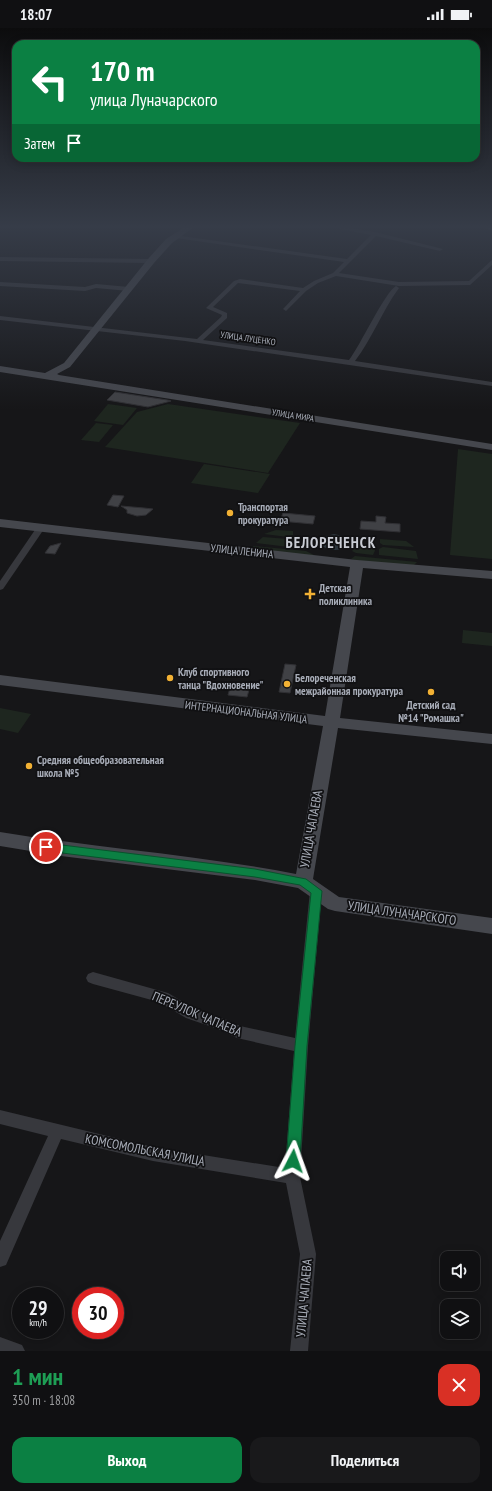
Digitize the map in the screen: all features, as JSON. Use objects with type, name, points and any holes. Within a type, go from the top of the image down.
[{"type":"street","points":[[47,287],[85,289],[93,287]]},
{"type":"street","points":[[104,287],[128,289]]},
{"type":"street","points":[[199,340],[224,318],[225,314],[209,308],[231,287]]},
{"type":"street","points":[[281,287],[304,290]]},
{"type":"street","points":[[286,309],[309,287]]},
{"type":"street","points":[[351,362],[369,337],[382,310],[397,287]]},
{"type":"street","points":[[54,374],[66,376],[68,368],[128,289]]},
{"type":"street","name":"УЛИЦА ЛУЦЕНКО","points":[[0,318],[99,327],[199,340],[492,384]]},
{"type":"street","name":"УЛИЦА МИРА","points":[[68,368],[94,384]]},
{"type":"street","name":"УЛИЦА МИРА","points":[[0,369],[27,373],[54,374],[94,384],[492,446]]},
{"type":"street","name":"УЛИЦА ЛЕНИНА","points":[[0,520],[34,524],[40,529]]},
{"type":"street","name":"УЛИЦА ЛЕНИНА","points":[[0,523],[40,529],[358,564],[492,575]]},
{"type":"street","points":[[0,587],[40,529]]},
{"type":"street","name":"УЛИЦА ЧАПАЕВА","points":[[299,1351],[308,1254],[292,1177],[301,1046],[309,886],[331,722],[358,564]]},
{"type":"street","name":"ИНТЕРНАЦИОНАЛЬНАЯ УЛИЦА","points":[[0,680],[331,722],[492,739]]},
{"type":"street","name":"УЛИЦА ЛУНАЧАРСКОГО","points":[[0,840],[65,850],[255,873],[309,886],[335,904],[492,926]]},
{"type":"street","name":"ПЕРЕУЛОК ЧАПАЕВА","points":[[93,978],[163,997],[191,1014],[222,1024],[237,1032],[301,1046]]},
{"type":"street","name":"КОМСОМОЛЬСКАЯ УЛИЦА","points":[[0,1117],[152,1154],[292,1177]]},
{"type":"street","points":[[0,1259],[58,1132]]},
{"type":"street","points":[[0,1346],[16,1351]]},
{"type":"shaded area","points":[[108,404],[137,408],[123,425],[94,421]]},
{"type":"shaded area","points":[[168,404],[300,423],[268,473],[105,447],[137,412]]},
{"type":"shaded area","points":[[96,423],[113,425],[99,442],[81,440]]},
{"type":"shaded area","points":[[458,449],[492,454],[492,559],[450,555]]},
{"type":"shaded area","points":[[204,464],[270,474],[258,493],[191,483]]},
{"type":"shaded area","points":[[276,530],[293,531],[293,535],[288,537],[264,534]]},
{"type":"shaded area","points":[[334,534],[343,536],[348,541],[348,546],[334,550],[327,549],[321,545],[320,540],[326,536]]},
{"type":"shaded area","points":[[263,537],[288,539],[291,542],[289,547],[256,543]]},
{"type":"shaded area","points":[[380,539],[406,541],[414,547],[383,545],[380,543]]},
{"type":"shaded area","points":[[357,545],[376,548],[373,555],[356,553],[352,551]]},
{"type":"shaded area","points":[[253,546],[306,551],[314,555],[299,556],[253,548]]},
{"type":"shaded area","points":[[383,547],[416,551],[418,559],[379,555],[379,549]]},
{"type":"shaded area","points":[[355,556],[417,562],[413,566],[371,563],[351,559]]},
{"type":"shaded area","points":[[463,630],[492,633],[492,646],[462,643]]},
{"type":"shaded area","points":[[0,708],[31,714],[18,733],[0,729]]},
{"type":"building","points":[[115,392],[171,401],[148,407],[107,400]]},
{"type":"building","points":[[113,495],[124,496],[118,507],[107,505]]},
{"type":"building","points":[[121,506],[153,509],[146,515],[137,516],[127,513],[127,510]]},
{"type":"building","points":[[283,513],[315,516],[313,524],[280,521]]},
{"type":"building","points":[[376,516],[386,517],[385,523],[400,524],[400,532],[360,529],[361,521],[376,522]]},
{"type":"building","points":[[61,543],[55,554],[45,553],[50,546]]},
{"type":"building","name":"Белореченская межрайонная прокуратура","points":[[285,664],[296,665],[290,693],[279,692]]},
{"type":"building","points":[[230,688],[249,690],[247,697],[228,695]]},
{"type":"place","name":"Транспортая прокуратура","points":[[230,513]]},
{"type":"place","name":"Детская поликлиника","points":[[310,594]]},
{"type":"place","name":"Клуб спортивного танца \"Вдохновение\"","points":[[170,678]]},
{"type":"place","name":"Белореченская межрайонная прокуратура","points":[[287,684]]},
{"type":"place","name":"Детский сад №14 \"Ромашка\"","points":[[431,692]]},
{"type":"place","name":"Средняя общеобразовательная школа №5","points":[[29,766]]},
{"type":"district","name":"БЕЛОРЕЧЕНСК","points":[[331,542]]},
{"type":"route","points":[[46,847],[255,873],[302,882],[316,891],[301,1046],[293,1161]]}]
